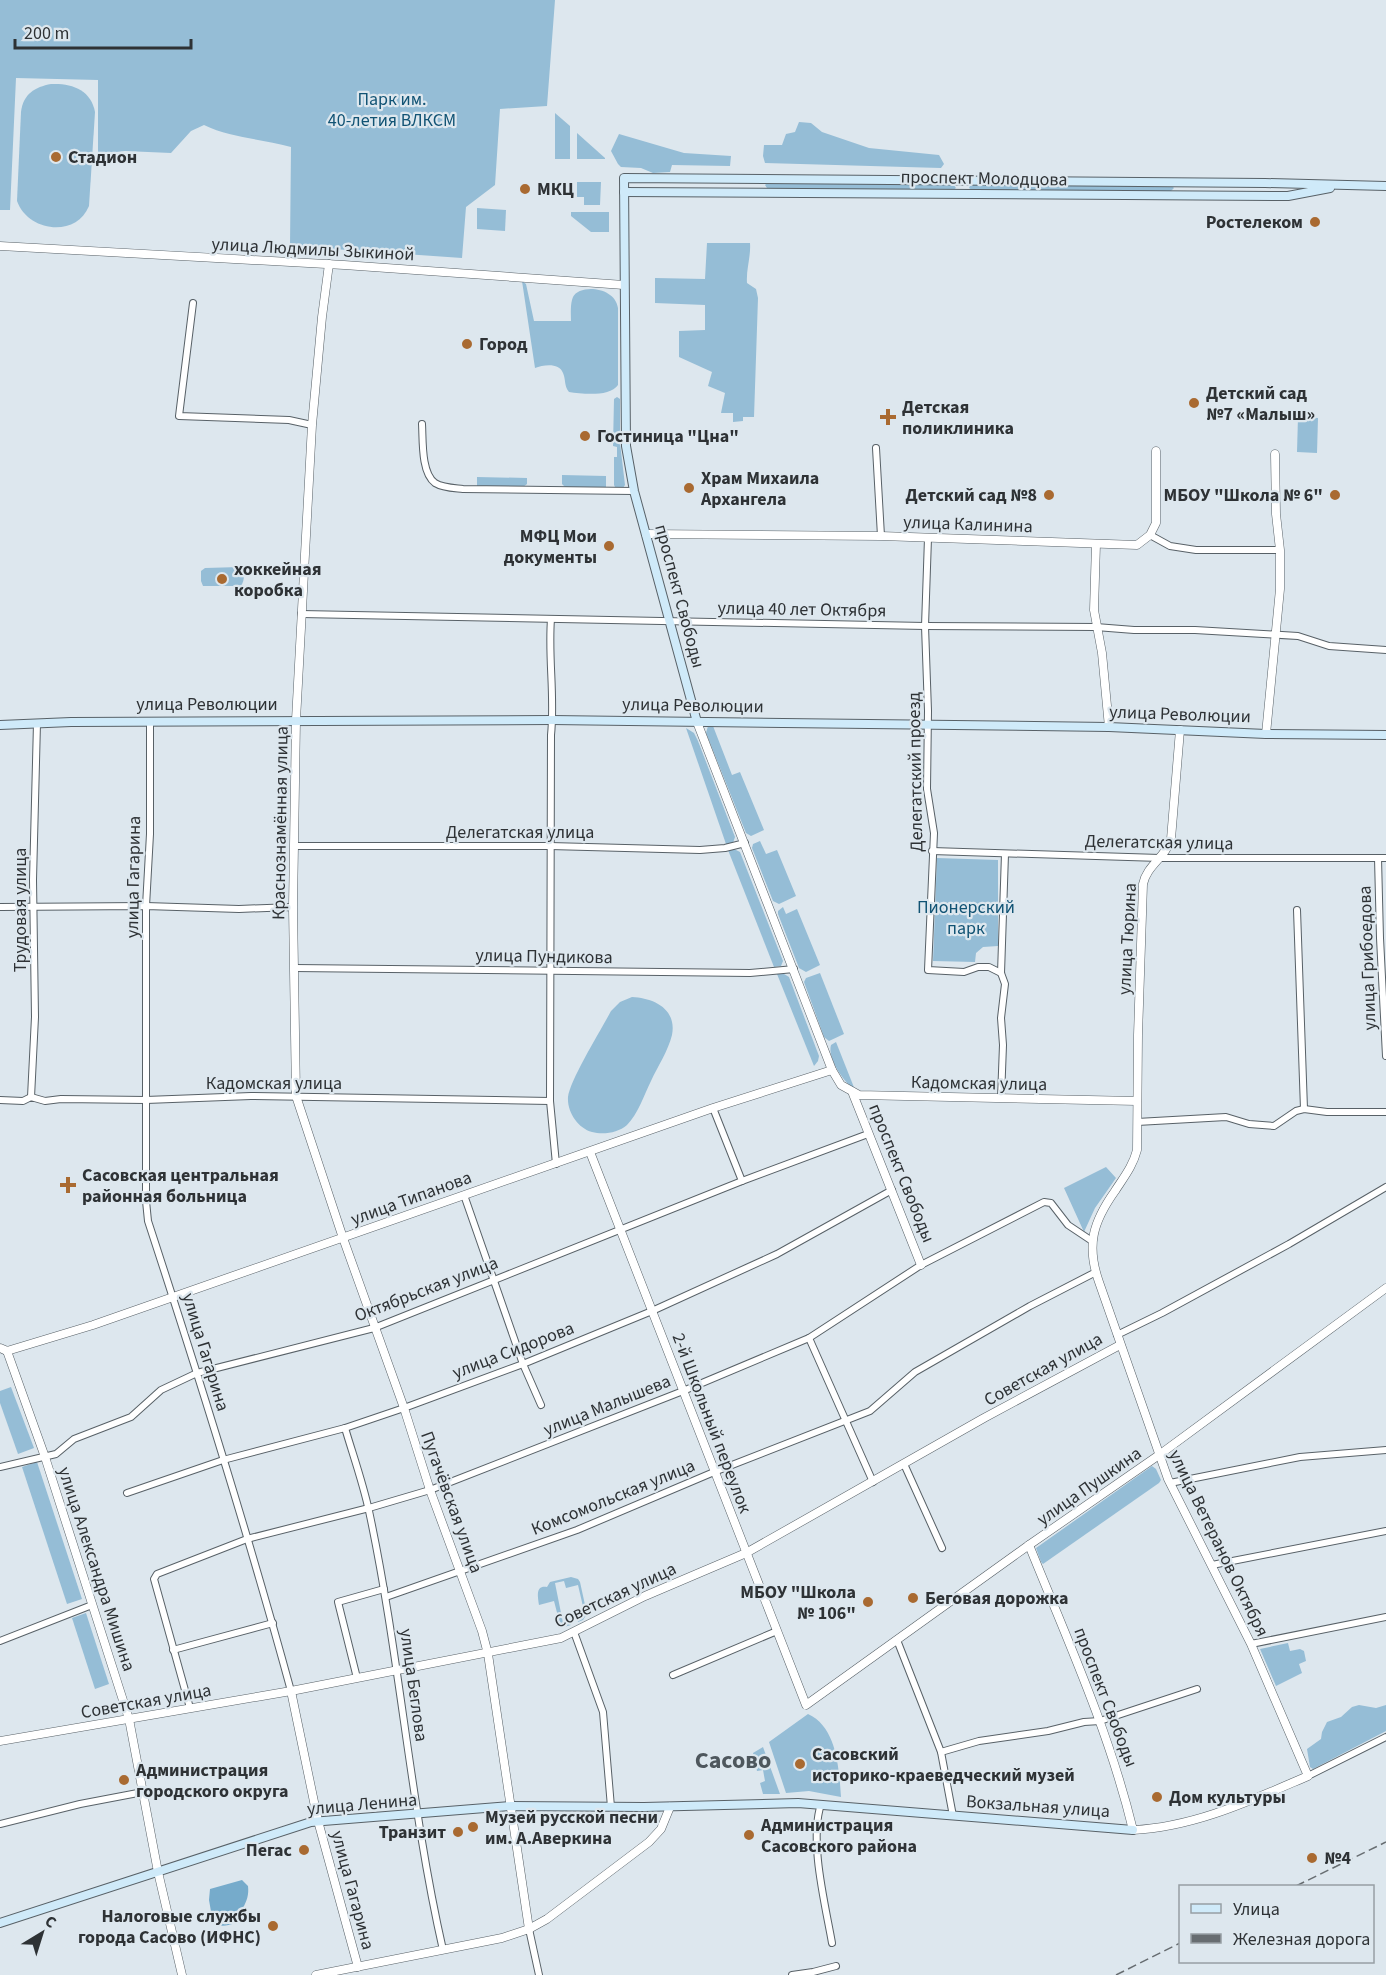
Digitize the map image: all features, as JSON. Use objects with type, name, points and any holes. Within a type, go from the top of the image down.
[{"type":"main road","name":"проспект Молодцова","points":[[624,178],[1255,182],[1386,186]]},
{"type":"main road","name":"проспект Свободы","points":[[624,178],[626,446],[634,491],[698,722]]},
{"type":"main road","name":"проспект Молодцова","points":[[624,192],[1288,196],[1344,185]]},
{"type":"main road","name":"улица Революции","points":[[0,725],[296,720],[552,720],[1109,727],[1266,734],[1386,735]]},
{"type":"main road","name":"Вокзальная улица","points":[[670,1807],[821,1804],[1133,1830]]},
{"type":"main road","name":"улица Ленина","points":[[0,1923],[318,1821],[511,1806],[670,1807]]},
{"type":"street","name":"улица Людмилы Зыкиной","points":[[0,246],[506,275],[624,285]]},
{"type":"street","name":"Краснознамённая улица","points":[[296,1096],[293,907],[296,720],[312,425],[329,264]]},
{"type":"street","points":[[193,303],[179,416],[289,420],[312,425]]},
{"type":"street","points":[[422,424],[426,470],[433,481],[440,485],[463,489],[634,491]]},
{"type":"street","points":[[876,448],[881,536]]},
{"type":"street","points":[[1156,451],[1156,519],[1155,527],[1150,535],[1170,546],[1196,550],[1280,550]]},
{"type":"street","points":[[1266,734],[1280,589],[1275,454]]},
{"type":"street","name":"улица Калинина","points":[[646,534],[881,536],[1137,545],[1150,535]]},
{"type":"street","name":"Делегатский проезд","points":[[928,538],[925,626],[927,789],[933,823],[928,970],[964,972],[978,967],[989,968],[1001,973]]},
{"type":"street","points":[[1096,544],[1094,599],[1109,727]]},
{"type":"street","name":"улица 40 лет Октября","points":[[301,614],[1195,630],[1298,636],[1329,646],[1386,650]]},
{"type":"street","points":[[550,619],[552,720],[549,1020],[550,1101],[556,1164]]},
{"type":"street","name":"улица Гагарина","points":[[150,722],[150,834],[146,906],[146,1201],[148,1221],[273,1623],[291,1691],[318,1821],[359,1971]]},
{"type":"street","name":"проспект Свободы","points":[[698,722],[832,1070]]},
{"type":"street","name":"Трудовая улица","points":[[31,1097],[35,1017],[37,723]]},
{"type":"street","name":"улица Тюрина","points":[[1092,1241],[1099,1218],[1134,1160],[1137,1144],[1143,884],[1147,873],[1169,847],[1171,839],[1180,730]]},
{"type":"street","name":"Делегатская улица","points":[[294,846],[550,846],[700,850],[725,848],[745,843]]},
{"type":"street","name":"Делегатская улица","points":[[932,851],[1160,858],[1382,858]]},
{"type":"street","points":[[1001,1098],[1003,1045],[1001,1018],[1005,984],[1001,973],[1005,854]]},
{"type":"street","name":"улица Грибоедова","points":[[1382,858],[1380,938],[1386,1056]]},
{"type":"street","points":[[0,907],[146,906],[219,909],[293,907]]},
{"type":"street","points":[[1297,910],[1304,1109]]},
{"type":"street","name":"улица Пундикова","points":[[294,968],[750,973],[794,969]]},
{"type":"street","points":[[832,1070],[841,1085],[854,1094]]},
{"type":"street","name":"улица Типанова","points":[[3,1349],[173,1298],[713,1108],[832,1070]]},
{"type":"street","name":"проспект Свободы","points":[[854,1094],[921,1265]]},
{"type":"street","name":"Кадомская улица","points":[[854,1094],[1137,1101]]},
{"type":"street","name":"Кадомская улица","points":[[0,1100],[23,1101],[31,1097],[45,1101],[61,1098],[146,1100],[296,1096],[550,1101]]},
{"type":"street","name":"Пугачёвская улица","points":[[296,1096],[430,1490],[482,1631],[488,1654],[529,1929]]},
{"type":"street","points":[[713,1108],[742,1181]]},
{"type":"street","points":[[1137,1122],[1226,1117],[1249,1124],[1274,1126],[1296,1111],[1304,1109],[1327,1112],[1386,1112]]},
{"type":"street","name":"Октябрьская улица","points":[[0,1467],[56,1454],[68,1443],[81,1436],[131,1418],[161,1390],[197,1373],[374,1328],[742,1181],[868,1134]]},
{"type":"street","name":"2-й Школьный переулок","points":[[590,1152],[806,1705]]},
{"type":"street","name":"Советская улица","points":[[1117,1335],[1281,1248],[1386,1187]]},
{"type":"street","name":"улица Сидорова","points":[[127,1493],[223,1460],[345,1428],[523,1364],[652,1311],[777,1254],[892,1190]]},
{"type":"street","points":[[464,1195],[523,1364],[541,1404]]},
{"type":"street","name":"улица Малышева","points":[[172,1650],[154,1575],[247,1539],[430,1490],[683,1391],[810,1338],[921,1265],[1044,1203],[1051,1203],[1068,1225],[1092,1241]]},
{"type":"street","name":"улица Ветеранов Октября","points":[[1092,1241],[1095,1272],[1170,1483],[1251,1644],[1308,1776]]},
{"type":"street","name":"Комсомольская улица","points":[[386,1597],[577,1530],[714,1472],[846,1422],[875,1407],[908,1377],[968,1341],[1095,1272]]},
{"type":"street","name":"улица Пушкина","points":[[806,1705],[1159,1455],[1386,1288]]},
{"type":"street","points":[[810,1338],[873,1482]]},
{"type":"street","name":"Советская улица","points":[[0,1741],[291,1691],[554,1641],[645,1596],[746,1553],[1120,1345]]},
{"type":"street","name":"улица Александра Мишина","points":[[3,1349],[45,1457],[129,1719],[158,1872],[182,1975]]},
{"type":"street","name":"улица Беглова","points":[[345,1428],[369,1508],[386,1597],[417,1815],[429,1887],[443,1950]]},
{"type":"street","points":[[1170,1483],[1311,1456],[1386,1450]]},
{"type":"street","points":[[904,1464],[942,1548]]},
{"type":"street","points":[[1212,1565],[1386,1531]]},
{"type":"street","name":"проспект Свободы","points":[[1029,1545],[1100,1721],[1122,1787],[1133,1830]]},
{"type":"street","points":[[357,1678],[338,1602],[384,1589]]},
{"type":"street","points":[[0,1641],[92,1605]]},
{"type":"street","points":[[1251,1644],[1386,1617]]},
{"type":"street","points":[[190,1708],[172,1650],[273,1623]]},
{"type":"street","points":[[673,1675],[777,1631]]},
{"type":"street","points":[[574,1632],[603,1712],[611,1807]]},
{"type":"street","points":[[897,1640],[941,1752],[953,1816]]},
{"type":"street","points":[[941,1752],[979,1741],[1100,1721],[1197,1689]]},
{"type":"street","name":"Вокзальная улица","points":[[1133,1830],[1207,1816],[1248,1802],[1308,1776],[1386,1737]]},
{"type":"street","points":[[0,1824],[80,1804],[143,1792]]},
{"type":"street","points":[[821,1804],[816,1828],[820,1870],[832,1943]]},
{"type":"street","points":[[316,1975],[359,1971],[502,1938],[529,1929],[556,1913],[649,1842],[661,1829],[670,1807]]},
{"type":"street","points":[[529,1929],[539,1975]]},
{"type":"street","points":[[792,1975],[836,1966]]},
{"type":"green space","name":"Парк им. 40-летия ВЛКСМ","points":[[0,0],[555,0],[547,106],[500,109],[495,185],[466,207],[462,258],[290,246],[291,147],[236,136],[204,125],[191,131],[171,153],[125,151],[98,154],[98,80],[16,78],[10,210],[0,210]]},
{"type":"green space","name":"Стадион","points":[[51,84],[79,89],[89,98],[95,112],[89,206],[83,216],[63,227],[41,225],[23,211],[17,201],[22,106],[31,92]]},
{"type":"green space","points":[[555,113],[570,126],[570,159],[555,159]]},
{"type":"green space","points":[[799,122],[811,123],[822,132],[869,148],[939,155],[944,164],[941,168],[765,163],[764,145],[782,145],[786,134],[795,132]]},
{"type":"green space","points":[[577,133],[605,158],[605,159],[577,159]]},
{"type":"green space","points":[[619,134],[684,153],[731,156],[730,166],[672,165],[670,172],[653,173],[641,168],[621,167],[611,151]]},
{"type":"green space","points":[[577,182],[601,182],[600,205],[584,205],[584,197],[577,197]]},
{"type":"green space","points":[[767,183],[953,184],[956,188],[952,191],[767,188],[765,185]]},
{"type":"green space","points":[[971,184],[1172,186],[1174,188],[1170,192],[972,190],[969,188]]},
{"type":"green space","points":[[477,208],[506,210],[505,231],[477,229]]},
{"type":"green space","points":[[571,212],[609,212],[609,232],[591,232],[571,216]]},
{"type":"green space","points":[[707,243],[750,243],[747,283],[756,289],[758,298],[754,417],[743,417],[743,421],[733,422],[733,413],[721,413],[725,393],[708,386],[712,372],[679,357],[679,331],[705,330],[705,305],[655,303],[655,278],[705,279]]},
{"type":"green space","points":[[522,281],[526,284],[534,321],[571,321],[573,297],[582,290],[597,289],[611,295],[618,308],[618,385],[614,389],[596,394],[569,392],[563,373],[558,367],[546,365],[535,368]]},
{"type":"green space","points":[[617,397],[620,399],[620,443],[625,485],[623,488],[616,489],[614,457],[617,457],[617,447],[613,446],[614,399]]},
{"type":"green space","points":[[1298,417],[1318,418],[1317,453],[1297,452]]},
{"type":"green space","points":[[562,475],[606,476],[606,487],[603,489],[565,487],[562,484]]},
{"type":"green space","points":[[477,477],[527,478],[527,484],[523,487],[477,486]]},
{"type":"green space","name":"хоккейная коробка","points":[[240,567],[244,576],[241,586],[203,586],[201,571],[205,568]]},
{"type":"green space","points":[[708,726],[713,726],[732,775],[740,772],[764,830],[751,836],[746,833],[706,733]]},
{"type":"green space","points":[[686,728],[694,733],[698,741],[735,837],[733,843],[726,844]]},
{"type":"green space","points":[[760,841],[766,854],[777,850],[796,896],[779,904],[773,901],[752,848],[753,844]]},
{"type":"green space","points":[[734,849],[740,852],[783,961],[781,966],[774,967],[728,850]]},
{"type":"green space","name":"Пионерский парк","points":[[937,858],[998,860],[998,946],[983,947],[976,953],[975,962],[933,961]]},
{"type":"green space","points":[[783,907],[786,914],[797,909],[820,965],[806,972],[799,968],[778,914]]},
{"type":"green space","points":[[820,973],[844,1034],[829,1041],[824,1037],[804,982],[806,978]]},
{"type":"green space","points":[[777,974],[789,977],[819,1056],[814,1066]]},
{"type":"green space","points":[[632,997],[648,1000],[662,1007],[671,1018],[672,1035],[631,1121],[615,1132],[592,1132],[582,1127],[571,1114],[568,1103],[570,1089],[611,1011],[620,1002]]},
{"type":"green space","points":[[836,1042],[855,1090],[834,1063],[830,1050],[831,1045]]},
{"type":"green space","points":[[1106,1167],[1116,1178],[1095,1208],[1084,1232],[1064,1188]]},
{"type":"green space","points":[[11,1387],[34,1448],[18,1454],[0,1403],[0,1391]]},
{"type":"green space","points":[[37,1462],[82,1599],[67,1604],[22,1467]]},
{"type":"green space","points":[[1152,1466],[1161,1480],[1159,1483],[1043,1564],[1041,1562],[1036,1548]]},
{"type":"green space","points":[[571,1577],[580,1582],[587,1614],[583,1620],[578,1622],[576,1617],[585,1615],[578,1585],[566,1588],[564,1581],[555,1583],[563,1623],[570,1622],[571,1625],[561,1628],[554,1601],[539,1605],[538,1592],[541,1588],[547,1587],[550,1582]]},
{"type":"green space","points":[[86,1613],[109,1684],[95,1689],[72,1618]]},
{"type":"green space","points":[[1288,1643],[1290,1651],[1300,1649],[1304,1651],[1306,1661],[1299,1664],[1302,1673],[1276,1686],[1260,1649]]},
{"type":"green space","points":[[1359,1705],[1376,1708],[1386,1705],[1386,1731],[1313,1769],[1310,1767],[1307,1749],[1321,1739],[1327,1722],[1341,1717],[1352,1707]]},
{"type":"green space","points":[[808,1714],[818,1720],[831,1739],[835,1750],[841,1797],[809,1791],[786,1793],[769,1742]]},
{"type":"green space","points":[[763,1747],[780,1794],[763,1794],[760,1783],[765,1781],[763,1770],[757,1771],[753,1753]]},
{"type":"shaded area","points":[[242,1880],[248,1886],[243,1908],[246,1921],[222,1926],[213,1923],[209,1900],[210,1889]]},
{"type":"railway","points":[[1298,1885],[1386,1842]]},
{"type":"railway","points":[[1116,1975],[1179,1944]]},
{"type":"place","name":"Стадион","points":[[56,157]]},
{"type":"place","name":"МКЦ","points":[[525,189]]},
{"type":"place","name":"Ростелеком","points":[[1315,222]]},
{"type":"place","name":"Город","points":[[467,344]]},
{"type":"place","name":"Детский сад №7 «Малыш»","points":[[1194,403]]},
{"type":"place","name":"Детская поликлиника","points":[[888,417]]},
{"type":"place","name":"Гостиница \"Цна\"","points":[[585,436]]},
{"type":"place","name":"Храм Михаила Архангела","points":[[689,488]]},
{"type":"place","name":"Детский сад №8","points":[[1049,495]]},
{"type":"place","name":"МБОУ \"Школа № 6\"","points":[[1335,495]]},
{"type":"place","name":"МФЦ Мои документы","points":[[609,546]]},
{"type":"place","name":"хоккейная коробка","points":[[222,579]]},
{"type":"place","name":"Сасовская центральная районная больница","points":[[68,1185]]},
{"type":"place","name":"Беговая дорожка","points":[[913,1598]]},
{"type":"place","name":"МБОУ \"Школа № 106\"","points":[[868,1602]]},
{"type":"place","name":"Сасовский историко-краеведческий музей","points":[[800,1764]]},
{"type":"place","name":"Администрация городского округа","points":[[124,1780]]},
{"type":"place","name":"Дом культуры","points":[[1157,1797]]},
{"type":"place","name":"Музей русской песни им. А.Аверкина","points":[[473,1827]]},
{"type":"place","name":"Транзит","points":[[458,1832]]},
{"type":"place","name":"Администрация Сасовского района","points":[[749,1835]]},
{"type":"place","name":"Пегас","points":[[304,1850]]},
{"type":"place","name":"№4","points":[[1312,1858]]},
{"type":"place","name":"Налоговые службы города Сасово (ИФНС)","points":[[273,1926]]},
{"type":"district","name":"Сасово","points":[[733,1760]]}]
